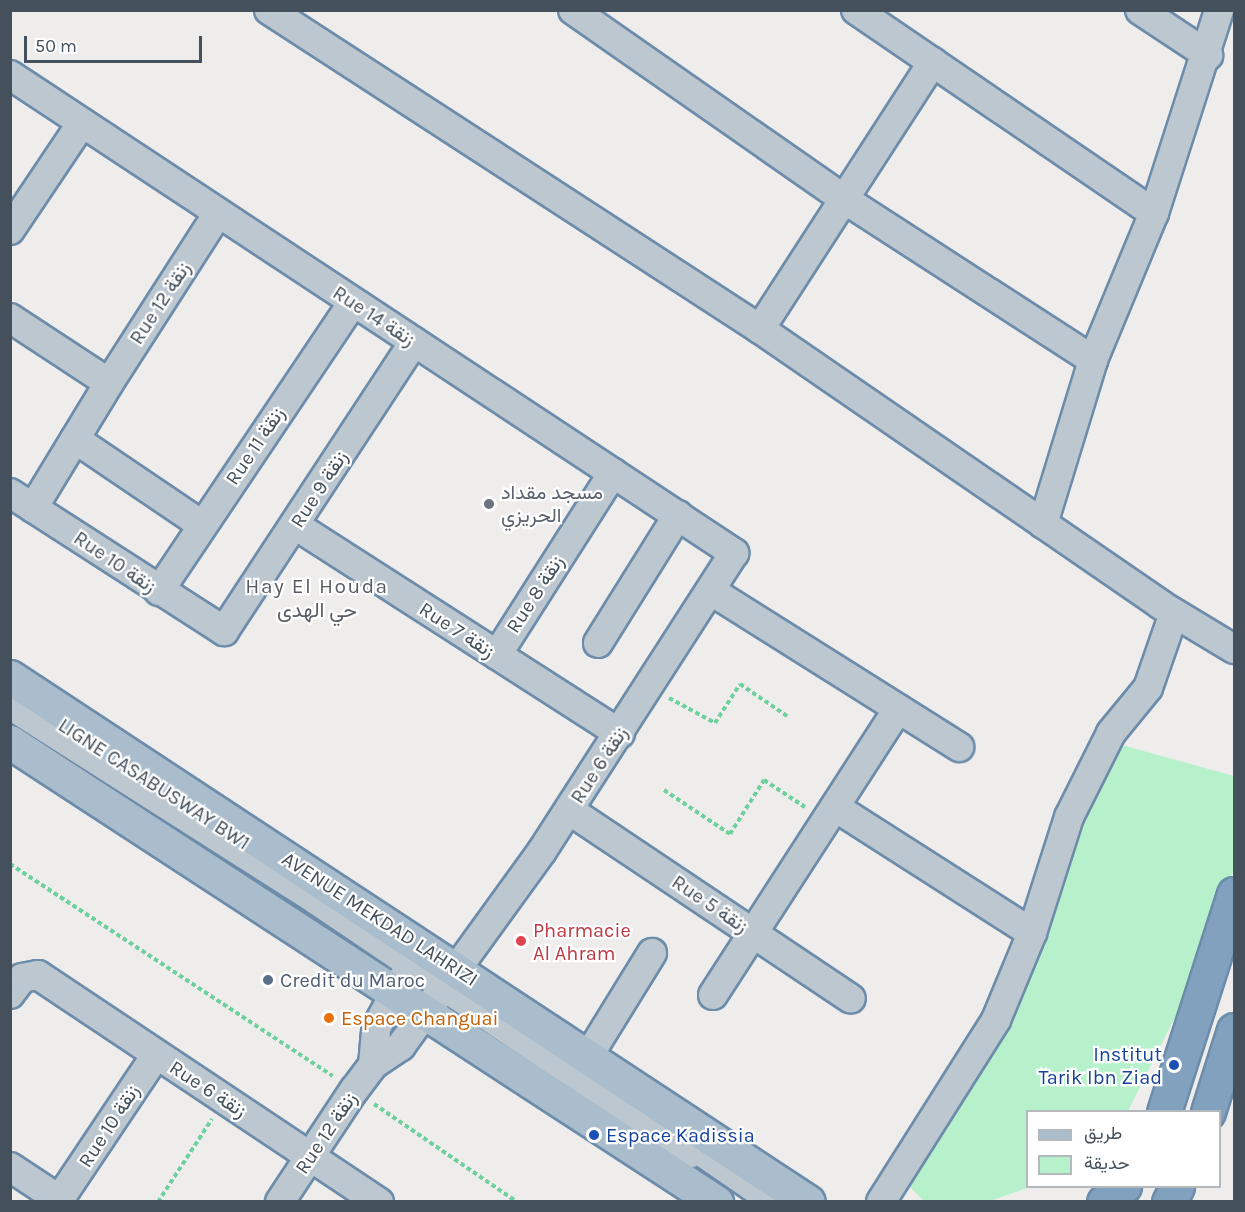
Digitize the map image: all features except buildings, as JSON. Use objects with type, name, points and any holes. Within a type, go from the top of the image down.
[{"type":"highway","points":[[1165,1110],[1234,894]]},
{"type":"highway","points":[[1209,1110],[1234,1030]]},
{"type":"highway","points":[[1104,1202],[1122,1188]]},
{"type":"highway","points":[[1125,1202],[1132,1188]]},
{"type":"highway","points":[[1169,1202],[1176,1188]]},
{"type":"main road","name":"AVENUE MEKDAD LAHRIZI","points":[[10,676],[444,987],[716,1202]]},
{"type":"main road","name":"AVENUE MEKDAD LAHRIZI","points":[[10,742],[410,964],[444,987],[589,1055],[808,1202]]},
{"type":"street","points":[[573,10],[844,199],[1093,360]]},
{"type":"street","points":[[856,10],[887,20],[933,62],[1154,213]]},
{"type":"street","points":[[1140,10],[1208,55]]},
{"type":"street","points":[[1043,524],[1093,360],[1154,213],[1208,55],[1219,10]]},
{"type":"street","points":[[274,12],[760,329],[1174,613],[1234,649]]},
{"type":"street","points":[[760,329],[933,62]]},
{"type":"street","name":"Rue 14 زنقة","points":[[10,75],[678,515],[735,556]]},
{"type":"street","points":[[10,230],[82,123]]},
{"type":"street","name":"Rue 12 زنقة","points":[[22,500],[75,439],[104,379],[218,213]]},
{"type":"street","name":"Rue 11 زنقة","points":[[159,591],[353,302]]},
{"type":"street","points":[[10,318],[104,379]]},
{"type":"street","name":"Rue 9 زنقة","points":[[220,632],[228,629],[414,342]]},
{"type":"street","points":[[75,439],[202,525]]},
{"type":"street","name":"Rue 8 زنقة","points":[[497,655],[612,473]]},
{"type":"street","name":"Rue 10 زنقة","points":[[22,500],[220,632]]},
{"type":"street","points":[[598,643],[678,515]]},
{"type":"street","name":"Rue 7 زنقة","points":[[295,525],[620,734]]},
{"type":"street","name":"Rue 6 زنقة","points":[[444,987],[569,810],[735,556]]},
{"type":"street","points":[[713,592],[959,747]]},
{"type":"street","points":[[881,1202],[996,1020],[1032,933],[1069,817],[1111,732],[1148,688],[1174,613]]},
{"type":"street","name":"LIGNE CASABUSWAY BW1","points":[[10,690],[410,964]]},
{"type":"street","name":"LIGNE CASABUSWAY BW1","points":[[10,705],[410,964]]},
{"type":"street","points":[[713,995],[898,709]]},
{"type":"street","name":"Rue 5 زنقة","points":[[569,810],[851,999]]},
{"type":"street","points":[[830,813],[1032,933]]},
{"type":"street","points":[[589,1055],[652,953]]},
{"type":"street","points":[[373,1065],[376,1028],[410,964]]},
{"type":"street","name":"Rue 6 زنقة","points":[[10,994],[22,978],[38,975],[379,1202]]},
{"type":"street","points":[[444,987],[762,1202]]},
{"type":"street","points":[[444,987],[775,1202]]},
{"type":"street","name":"Rue 12 زنقة","points":[[280,1202],[373,1065],[394,1054],[444,987]]},
{"type":"street","name":"Rue 10 زنقة","points":[[10,1167],[60,1195],[156,1055]]},
{"type":"path","points":[[650,688],[715,723],[740,684],[787,716]]},
{"type":"path","points":[[664,790],[730,834],[764,780],[830,813]]},
{"type":"path","points":[[10,864],[354,1090],[517,1202]]},
{"type":"path","points":[[158,1202],[224,1100]]},
{"type":"green space","points":[[1100,739],[1234,776],[1234,869],[1199,969],[1128,1110],[1026,1110],[1027,1188],[990,1201],[924,1201],[905,1182],[1000,1019]]},
{"type":"place","name":"مسجد مقداد الحريزي","points":[[489,504]]},
{"type":"place","name":"Pharmacie Al Ahram","points":[[521,941]]},
{"type":"place","name":"Credit du Maroc","points":[[268,980]]},
{"type":"place","name":"Espace Changuai","points":[[329,1018]]},
{"type":"place","name":"Institut Tarik Ibn Ziad","points":[[1174,1065]]},
{"type":"place","name":"Espace Kadissia","points":[[594,1135]]},
{"type":"district","name":"Hay El Houda حي الهدى","points":[[317,598]]}]
